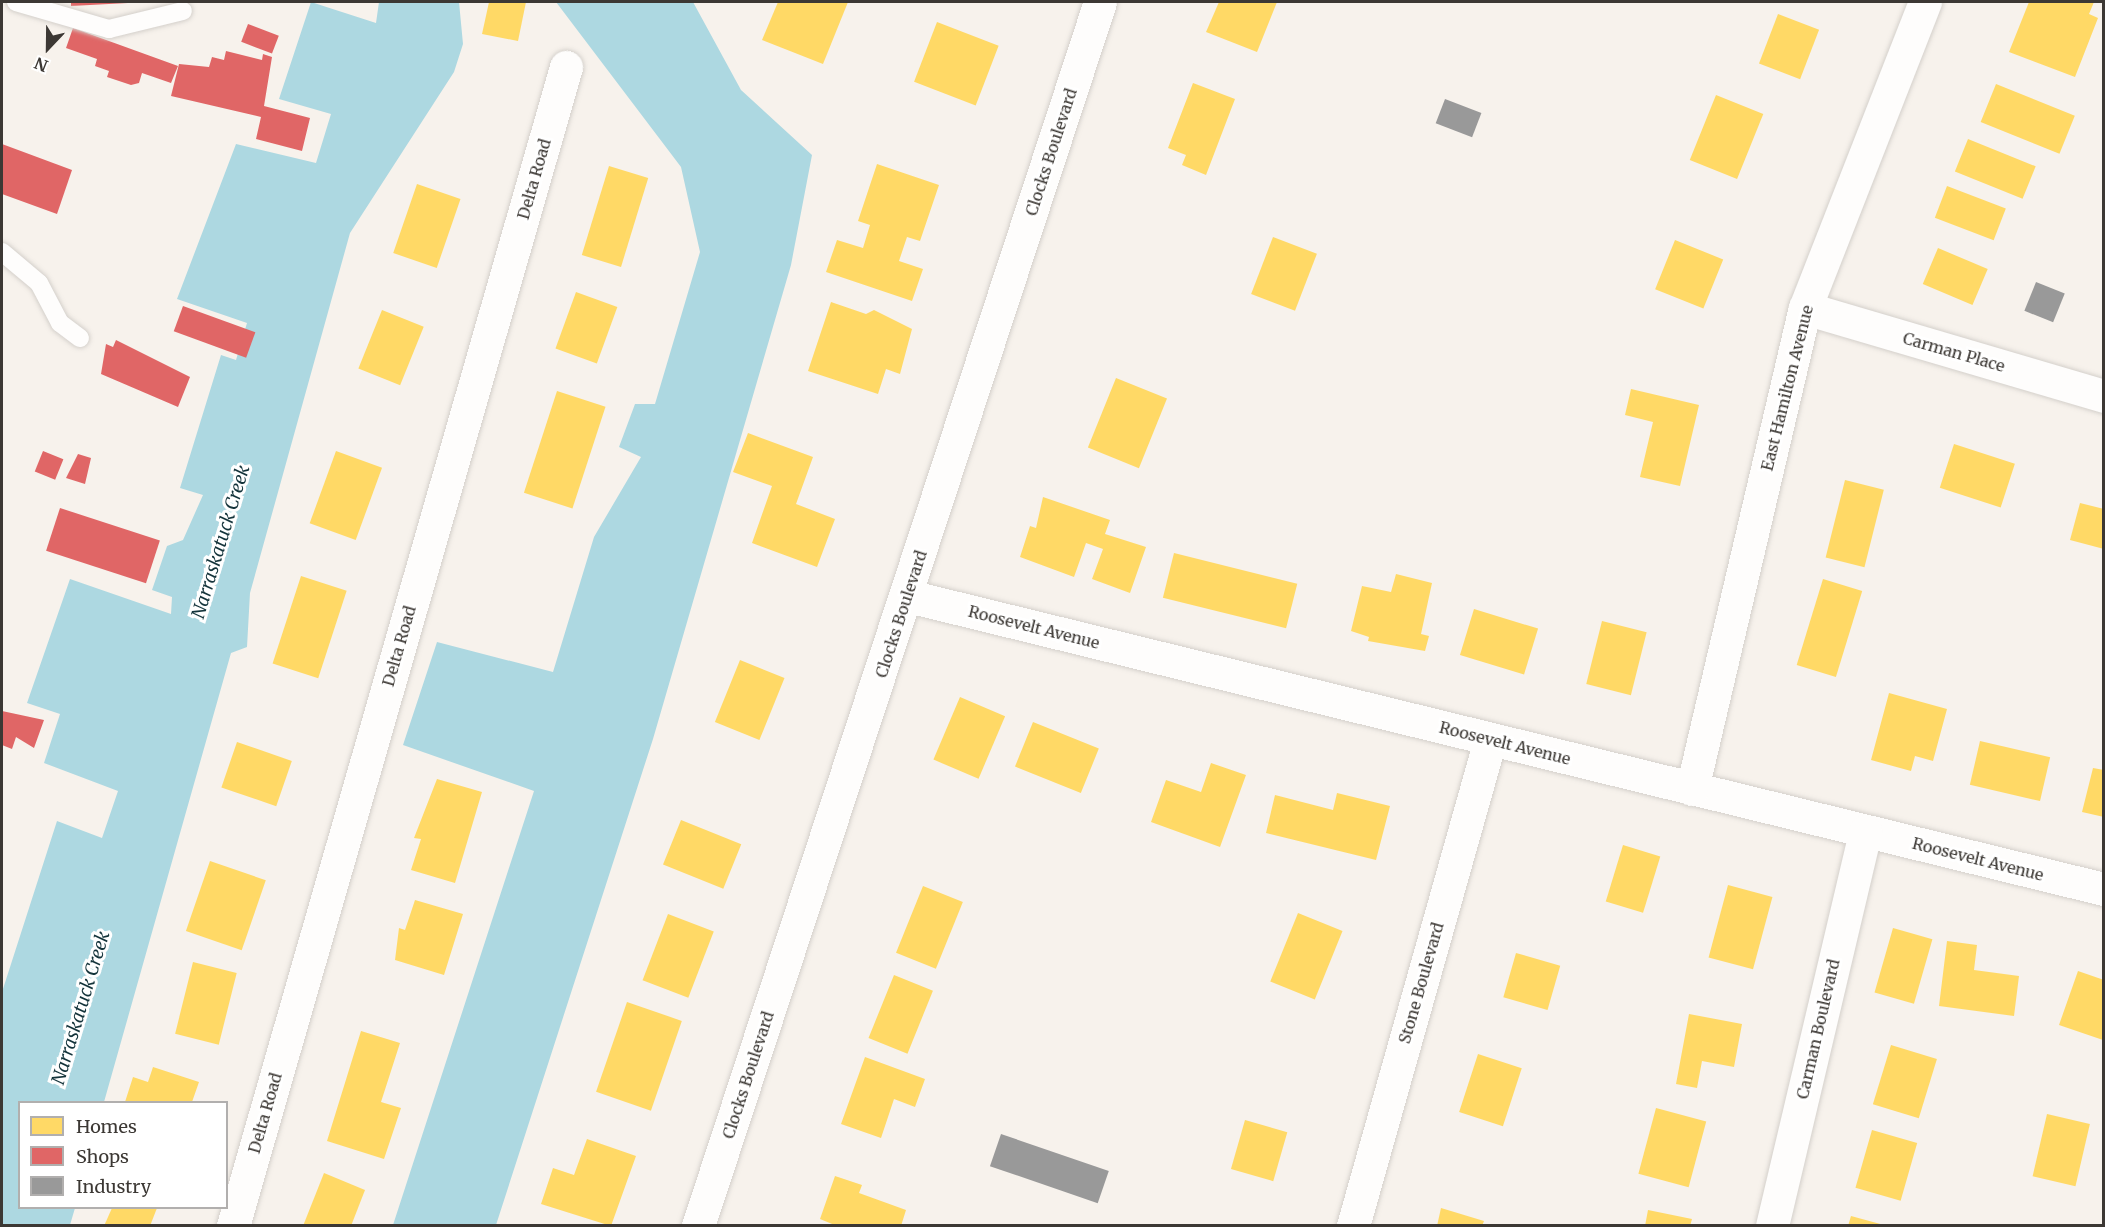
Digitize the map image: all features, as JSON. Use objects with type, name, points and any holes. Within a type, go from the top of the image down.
[{"type":"street","name":"Clocks Boulevard","points":[[698,1226],[908,596],[1100,2]]},
{"type":"street","name":"East Hamilton Avenue","points":[[1692,789],[1805,308],[1925,2]]},
{"type":"street","name":"Delta Road","points":[[233,1226],[566,67]]},
{"type":"street","name":"Carman Place","points":[[1805,308],[2103,396]]},
{"type":"street","name":"Roosevelt Avenue","points":[[908,596],[2103,889]]},
{"type":"street","name":"Stone Boulevard","points":[[1353,1226],[1490,740]]},
{"type":"street","name":"Carman Boulevard","points":[[1772,1226],[1865,832]]},
{"type":"lane","points":[[16,2],[109,28],[183,11]]},
{"type":"lane","points":[[2,252],[39,283],[60,323],[80,338]]},
{"type":"water","name":"Narraskatuck Creek","points":[[311,2],[376,23],[379,2],[459,2],[463,44],[454,72],[350,233],[250,593],[247,647],[231,653],[104,1101],[18,1101],[18,1209],[75,1209],[70,1225],[2,1226],[2,992],[57,821],[102,838],[118,791],[44,763],[60,714],[27,703],[70,579],[171,614],[172,597],[152,590],[167,546],[183,540],[203,495],[180,488],[221,355],[236,360],[247,323],[177,299],[236,144],[316,163],[331,114],[279,99]]},
{"type":"water","points":[[556,2],[693,2],[741,90],[812,155],[791,265],[653,739],[496,1225],[393,1225],[534,791],[403,745],[437,642],[553,672],[594,537],[641,457],[619,447],[635,404],[655,404],[700,252],[681,167]]},
{"type":"building: Homes","points":[[489,2],[526,2],[518,41],[482,34]]},
{"type":"building: Homes","points":[[778,2],[848,2],[823,64],[762,40]]},
{"type":"building: Homes","points":[[1219,2],[1277,2],[1257,52],[1206,32]]},
{"type":"building: Homes","points":[[2029,2],[2094,2],[2089,14],[2098,18],[2075,77],[2009,52]]},
{"type":"building: Homes","points":[[1778,14],[1819,30],[1800,79],[1759,63]]},
{"type":"building: Homes","points":[[937,22],[999,46],[976,105],[914,82]]},
{"type":"building: Homes","points":[[1193,83],[1235,99],[1206,175],[1182,165],[1186,155],[1168,148]]},
{"type":"building: Homes","points":[[1996,84],[2075,116],[2059,154],[1981,122]]},
{"type":"building: Homes","points":[[1716,95],[1763,114],[1737,179],[1690,160]]},
{"type":"building: Homes","points":[[1968,139],[2036,166],[2023,199],[1955,171]]},
{"type":"building: Homes","points":[[877,164],[939,185],[920,241],[907,237],[899,261],[923,269],[912,301],[826,272],[837,240],[863,248],[870,225],[858,221]]},
{"type":"building: Homes","points":[[609,166],[648,178],[621,267],[582,255]]},
{"type":"building: Homes","points":[[417,184],[460,199],[437,268],[393,253]]},
{"type":"building: Homes","points":[[1947,186],[2006,209],[1994,240],[1935,218]]},
{"type":"building: Homes","points":[[1273,237],[1317,254],[1295,311],[1251,294]]},
{"type":"building: Homes","points":[[1675,240],[1723,259],[1703,309],[1655,289]]},
{"type":"building: Homes","points":[[1938,248],[1988,269],[1972,305],[1923,284]]},
{"type":"building: Homes","points":[[576,292],[617,307],[597,363],[555,348]]},
{"type":"building: Homes","points":[[831,302],[866,314],[874,310],[912,329],[900,374],[886,369],[878,394],[808,371]]},
{"type":"building: Homes","points":[[382,310],[424,327],[400,385],[358,368]]},
{"type":"building: Homes","points":[[1116,378],[1167,399],[1139,468],[1088,448]]},
{"type":"building: Homes","points":[[1631,389],[1699,405],[1680,486],[1640,477],[1653,422],[1625,415]]},
{"type":"building: Homes","points":[[557,391],[606,407],[572,509],[524,493]]},
{"type":"building: Homes","points":[[748,433],[813,457],[796,504],[835,519],[817,567],[752,543],[772,486],[733,472]]},
{"type":"building: Homes","points":[[1954,444],[2015,464],[2001,508],[1940,488]]},
{"type":"building: Homes","points":[[336,451],[382,468],[356,540],[310,523]]},
{"type":"building: Homes","points":[[1845,480],[1884,490],[1864,567],[1826,558]]},
{"type":"building: Homes","points":[[1043,497],[1110,520],[1105,534],[1146,547],[1130,593],[1092,579],[1103,549],[1086,543],[1074,577],[1020,557],[1030,526],[1036,528]]},
{"type":"building: Homes","points":[[2080,503],[2104,509],[2104,549],[2070,540]]},
{"type":"building: Homes","points":[[1174,553],[1297,584],[1286,628],[1163,598]]},
{"type":"building: Homes","points":[[1396,574],[1432,583],[1421,634],[1429,636],[1425,651],[1368,641],[1369,637],[1351,631],[1362,586],[1391,592]]},
{"type":"building: Homes","points":[[301,576],[347,591],[318,678],[273,663]]},
{"type":"building: Homes","points":[[1823,579],[1862,591],[1836,677],[1797,665]]},
{"type":"building: Homes","points":[[1474,609],[1538,629],[1524,674],[1460,655]]},
{"type":"building: Homes","points":[[1602,621],[1647,632],[1631,695],[1586,684]]},
{"type":"building: Homes","points":[[740,660],[785,678],[759,740],[715,722]]},
{"type":"building: Homes","points":[[1889,693],[1947,709],[1933,761],[1915,756],[1911,771],[1871,760]]},
{"type":"building: Homes","points":[[960,697],[1005,716],[979,779],[933,760]]},
{"type":"building: Homes","points":[[1033,722],[1099,749],[1081,793],[1015,767]]},
{"type":"building: Homes","points":[[1980,741],[2050,757],[2040,801],[1970,785]]},
{"type":"building: Homes","points":[[237,742],[292,761],[276,806],[221,787]]},
{"type":"building: Homes","points":[[1211,763],[1246,775],[1220,847],[1151,822],[1166,780],[1201,792]]},
{"type":"building: Homes","points":[[2093,768],[2104,770],[2104,817],[2082,812]]},
{"type":"building: Homes","points":[[437,779],[482,792],[455,883],[411,870],[421,839],[414,838]]},
{"type":"building: Homes","points":[[1337,793],[1390,806],[1376,860],[1266,833],[1275,795],[1333,810]]},
{"type":"building: Homes","points":[[681,820],[741,844],[723,889],[663,865]]},
{"type":"building: Homes","points":[[1623,845],[1660,856],[1643,913],[1606,901]]},
{"type":"building: Homes","points":[[210,861],[266,880],[242,950],[186,931]]},
{"type":"building: Homes","points":[[1728,885],[1772,897],[1753,969],[1709,957]]},
{"type":"building: Homes","points":[[923,886],[963,902],[936,969],[896,953]]},
{"type":"building: Homes","points":[[415,900],[463,914],[444,975],[395,960],[399,928],[405,930]]},
{"type":"building: Homes","points":[[1298,913],[1343,931],[1315,1000],[1270,982]]},
{"type":"building: Homes","points":[[668,914],[714,932],[688,998],[643,980]]},
{"type":"building: Homes","points":[[1893,928],[1932,939],[1914,1004],[1875,992]]},
{"type":"building: Homes","points":[[1947,941],[1977,945],[1974,970],[2019,976],[2014,1016],[1939,1006]]},
{"type":"building: Homes","points":[[1516,953],[1560,966],[1548,1010],[1503,997]]},
{"type":"building: Homes","points":[[193,962],[237,973],[219,1045],[175,1034]]},
{"type":"building: Homes","points":[[2078,971],[2104,980],[2103,1040],[2059,1025]]},
{"type":"building: Homes","points":[[894,975],[933,991],[907,1054],[869,1038]]},
{"type":"building: Homes","points":[[627,1002],[682,1021],[651,1111],[596,1092]]},
{"type":"building: Homes","points":[[1689,1014],[1742,1024],[1734,1067],[1702,1061],[1697,1088],[1676,1084]]},
{"type":"building: Homes","points":[[361,1031],[400,1043],[381,1102],[401,1108],[384,1159],[327,1141]]},
{"type":"building: Homes","points":[[1891,1045],[1937,1059],[1919,1118],[1873,1104]]},
{"type":"building: Homes","points":[[1478,1054],[1522,1068],[1503,1126],[1459,1112]]},
{"type":"building: Homes","points":[[865,1057],[925,1079],[915,1107],[894,1099],[881,1138],[841,1124]]},
{"type":"building: Homes","points":[[153,1067],[199,1082],[192,1101],[125,1101],[133,1077],[148,1082]]},
{"type":"building: Homes","points":[[1656,1108],[1706,1121],[1689,1187],[1638,1174]]},
{"type":"building: Homes","points":[[2047,1114],[2090,1124],[2075,1186],[2033,1176]]},
{"type":"building: Homes","points":[[1245,1120],[1287,1132],[1273,1181],[1231,1169]]},
{"type":"building: Homes","points":[[1872,1130],[1917,1143],[1901,1201],[1855,1188]]},
{"type":"building: Homes","points":[[587,1139],[636,1156],[611,1226],[541,1204],[553,1168],[574,1175]]},
{"type":"building: Homes","points":[[324,1173],[365,1190],[351,1226],[303,1226]]},
{"type":"building: Homes","points":[[835,1176],[862,1185],[859,1193],[906,1210],[901,1226],[837,1226],[820,1219]]},
{"type":"building: Homes","points":[[1441,1208],[1484,1221],[1482,1226],[1437,1226]]},
{"type":"building: Homes","points":[[112,1209],[157,1209],[150,1226],[104,1226]]},
{"type":"building: Homes","points":[[1648,1210],[1692,1219],[1690,1226],[1645,1226]]},
{"type":"building: Homes","points":[[1851,1216],[1884,1225],[1884,1226],[1848,1226]]},
{"type":"building: Shops","points":[[71,2],[128,2],[128,3],[71,6]]},
{"type":"building: Shops","points":[[248,24],[279,36],[272,54],[241,42]]},
{"type":"building: Shops","points":[[73,28],[178,66],[171,83],[142,73],[139,83],[131,85],[107,77],[109,71],[95,66],[97,59],[66,48]]},
{"type":"building: Shops","points":[[226,51],[262,60],[263,54],[272,57],[264,106],[310,118],[302,151],[256,139],[261,117],[171,96],[179,64],[209,67],[212,57],[224,60]]},
{"type":"building: Shops","points":[[2,144],[72,170],[57,214],[2,194]]},
{"type":"building: Shops","points":[[183,306],[255,332],[246,358],[174,331]]},
{"type":"building: Shops","points":[[116,340],[190,377],[178,407],[101,374],[106,344],[113,347]]},
{"type":"building: Shops","points":[[43,451],[63,459],[55,480],[35,471]]},
{"type":"building: Shops","points":[[78,454],[91,458],[85,484],[66,478]]},
{"type":"building: Shops","points":[[60,508],[160,540],[146,583],[46,551]]},
{"type":"building: Shops","points":[[2,711],[44,720],[34,748],[16,737],[12,749],[2,745]]},
{"type":"building: Industry","points":[[1445,99],[1481,113],[1472,137],[1436,123]]},
{"type":"building: Industry","points":[[2036,282],[2065,294],[2053,322],[2024,311]]},
{"type":"building: Industry","points":[[1001,1134],[1109,1171],[1098,1203],[990,1166]]}]
